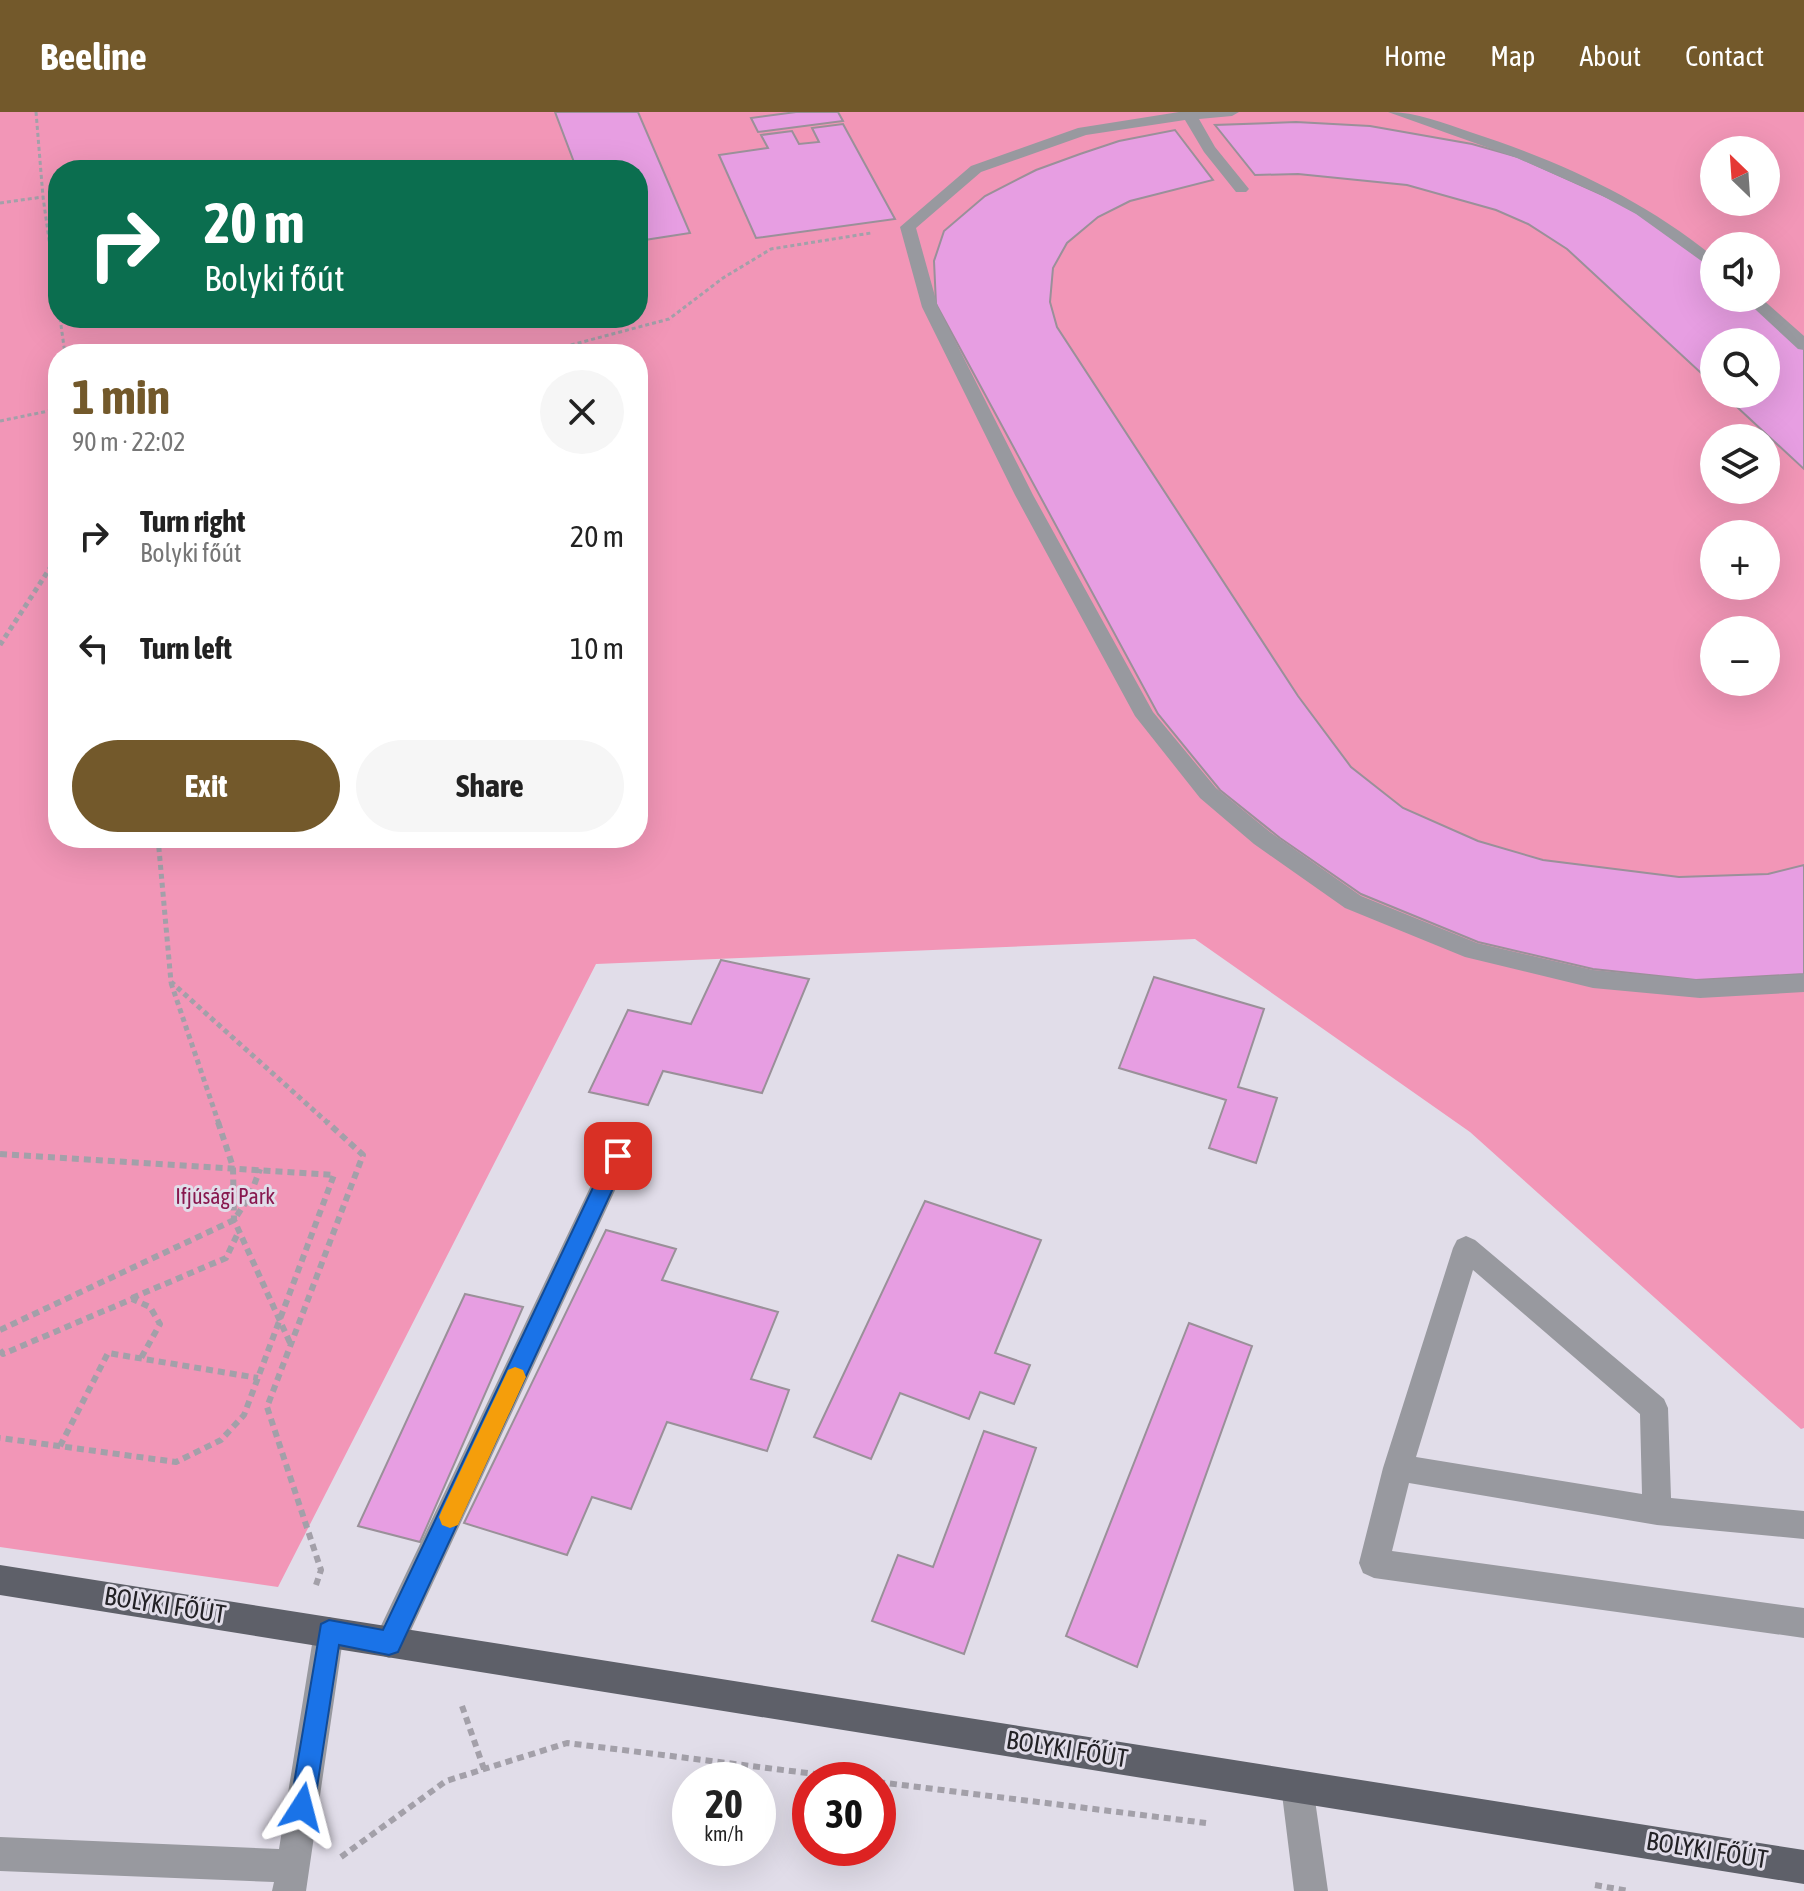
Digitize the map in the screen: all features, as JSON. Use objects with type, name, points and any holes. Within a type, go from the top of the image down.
[{"type":"main road","name":"BOLYKI FŐÚT","points":[[0,1580],[1804,1867]]},
{"type":"street","points":[[1232,112],[1188,113],[1083,131],[976,169],[908,227],[930,307],[1024,495],[1145,716],[1208,793],[1262,838],[1353,902],[1473,951],[1593,979],[1700,989],[1804,983]]},
{"type":"street","points":[[1395,112],[1567,171],[1622,198],[1679,233],[1700,252]]},
{"type":"street","points":[[1188,113],[1209,149],[1241,189]]},
{"type":"street","points":[[1767,312],[1804,345]]},
{"type":"street","points":[[389,1643],[618,1156]]},
{"type":"street","points":[[1657,1511],[1654,1408],[1466,1248],[1398,1468],[1374,1563],[1804,1623]]},
{"type":"street","points":[[1398,1468],[1657,1511],[1804,1525]]},
{"type":"street","points":[[0,1854],[291,1878],[329,1632]]},
{"type":"street","points":[[1297,1786],[1311,1891]]},
{"type":"path","points":[[36,112],[48,232]]},
{"type":"path","points":[[0,203],[43,197]]},
{"type":"path","points":[[648,325],[669,319],[723,278],[771,249],[908,227]]},
{"type":"path","points":[[575,344],[635,328]]},
{"type":"path","points":[[0,421],[48,411]]},
{"type":"path","points":[[0,645],[48,571]]},
{"type":"path","points":[[159,848],[171,982],[233,1167],[234,1220],[291,1345]]},
{"type":"path","points":[[171,982],[363,1155],[267,1407],[321,1570]]},
{"type":"path","points":[[0,1154],[334,1175],[244,1415],[221,1440],[176,1462],[0,1438]]},
{"type":"path","points":[[0,1330],[234,1220],[250,1196],[260,1169]]},
{"type":"path","points":[[0,1350],[3,1354],[226,1258],[239,1231],[234,1220]]},
{"type":"path","points":[[132,1299],[148,1303],[158,1312],[160,1324],[141,1358]]},
{"type":"path","points":[[60,1446],[108,1353],[258,1378]]},
{"type":"path","points":[[462,1706],[484,1769]]},
{"type":"path","points":[[291,1878],[340,1857],[446,1781],[567,1743],[792,1771]]},
{"type":"green space","name":"Ifjúsági Park","points":[[0,112],[1804,112],[1804,1428],[1801,1429],[1470,1132],[1195,939],[596,964],[278,1587],[0,1547]]},
{"type":"building","points":[[555,112],[638,112],[690,233],[648,239],[648,160],[573,160]]},
{"type":"building","points":[[796,112],[838,112],[843,121],[758,132],[751,118]]},
{"type":"building","points":[[1296,122],[1370,126],[1472,144],[1518,157],[1616,201],[1676,235],[1700,256],[1700,312],[1763,312],[1804,349],[1804,469],[1780,447],[1780,424],[1755,424],[1738,408],[1780,408],[1780,328],[1700,328],[1700,372],[1567,249],[1528,224],[1496,210],[1407,185],[1298,174],[1255,175],[1215,125]]},
{"type":"building","points":[[843,124],[895,219],[756,238],[719,155],[768,148],[761,135],[792,131],[799,144],[819,142],[812,128]]},
{"type":"building","points":[[1175,130],[1213,180],[1130,201],[1098,217],[1067,243],[1053,268],[1050,302],[1057,327],[1298,696],[1351,767],[1403,808],[1478,841],[1543,860],[1679,877],[1768,874],[1804,865],[1804,974],[1696,980],[1593,969],[1478,942],[1361,894],[1280,838],[1220,790],[1158,714],[936,304],[934,261],[944,231],[985,196],[1036,170],[1080,154],[1119,141]]},
{"type":"building","points":[[721,960],[809,979],[762,1093],[663,1071],[648,1105],[589,1092],[628,1010],[691,1024]]},
{"type":"building","points":[[1154,977],[1264,1009],[1238,1087],[1277,1098],[1256,1163],[1209,1148],[1226,1100],[1119,1068]]},
{"type":"building","points":[[925,1201],[1041,1240],[995,1353],[1030,1365],[1014,1404],[980,1392],[969,1419],[900,1393],[871,1459],[814,1437]]},
{"type":"building","points":[[606,1230],[676,1249],[662,1280],[778,1312],[751,1379],[789,1390],[767,1451],[667,1422],[631,1509],[592,1497],[567,1555],[464,1523]]},
{"type":"building","points":[[465,1294],[523,1307],[420,1542],[358,1526]]},
{"type":"building","points":[[1189,1323],[1252,1346],[1137,1667],[1066,1636]]},
{"type":"building","points":[[984,1431],[1036,1448],[964,1654],[872,1621],[898,1555],[933,1567]]},
{"type":"slow traffic","points":[[450,1517],[515,1377]]},
{"type":"route","points":[[302,1807],[329,1632],[389,1643],[419,1585],[618,1156]]}]
